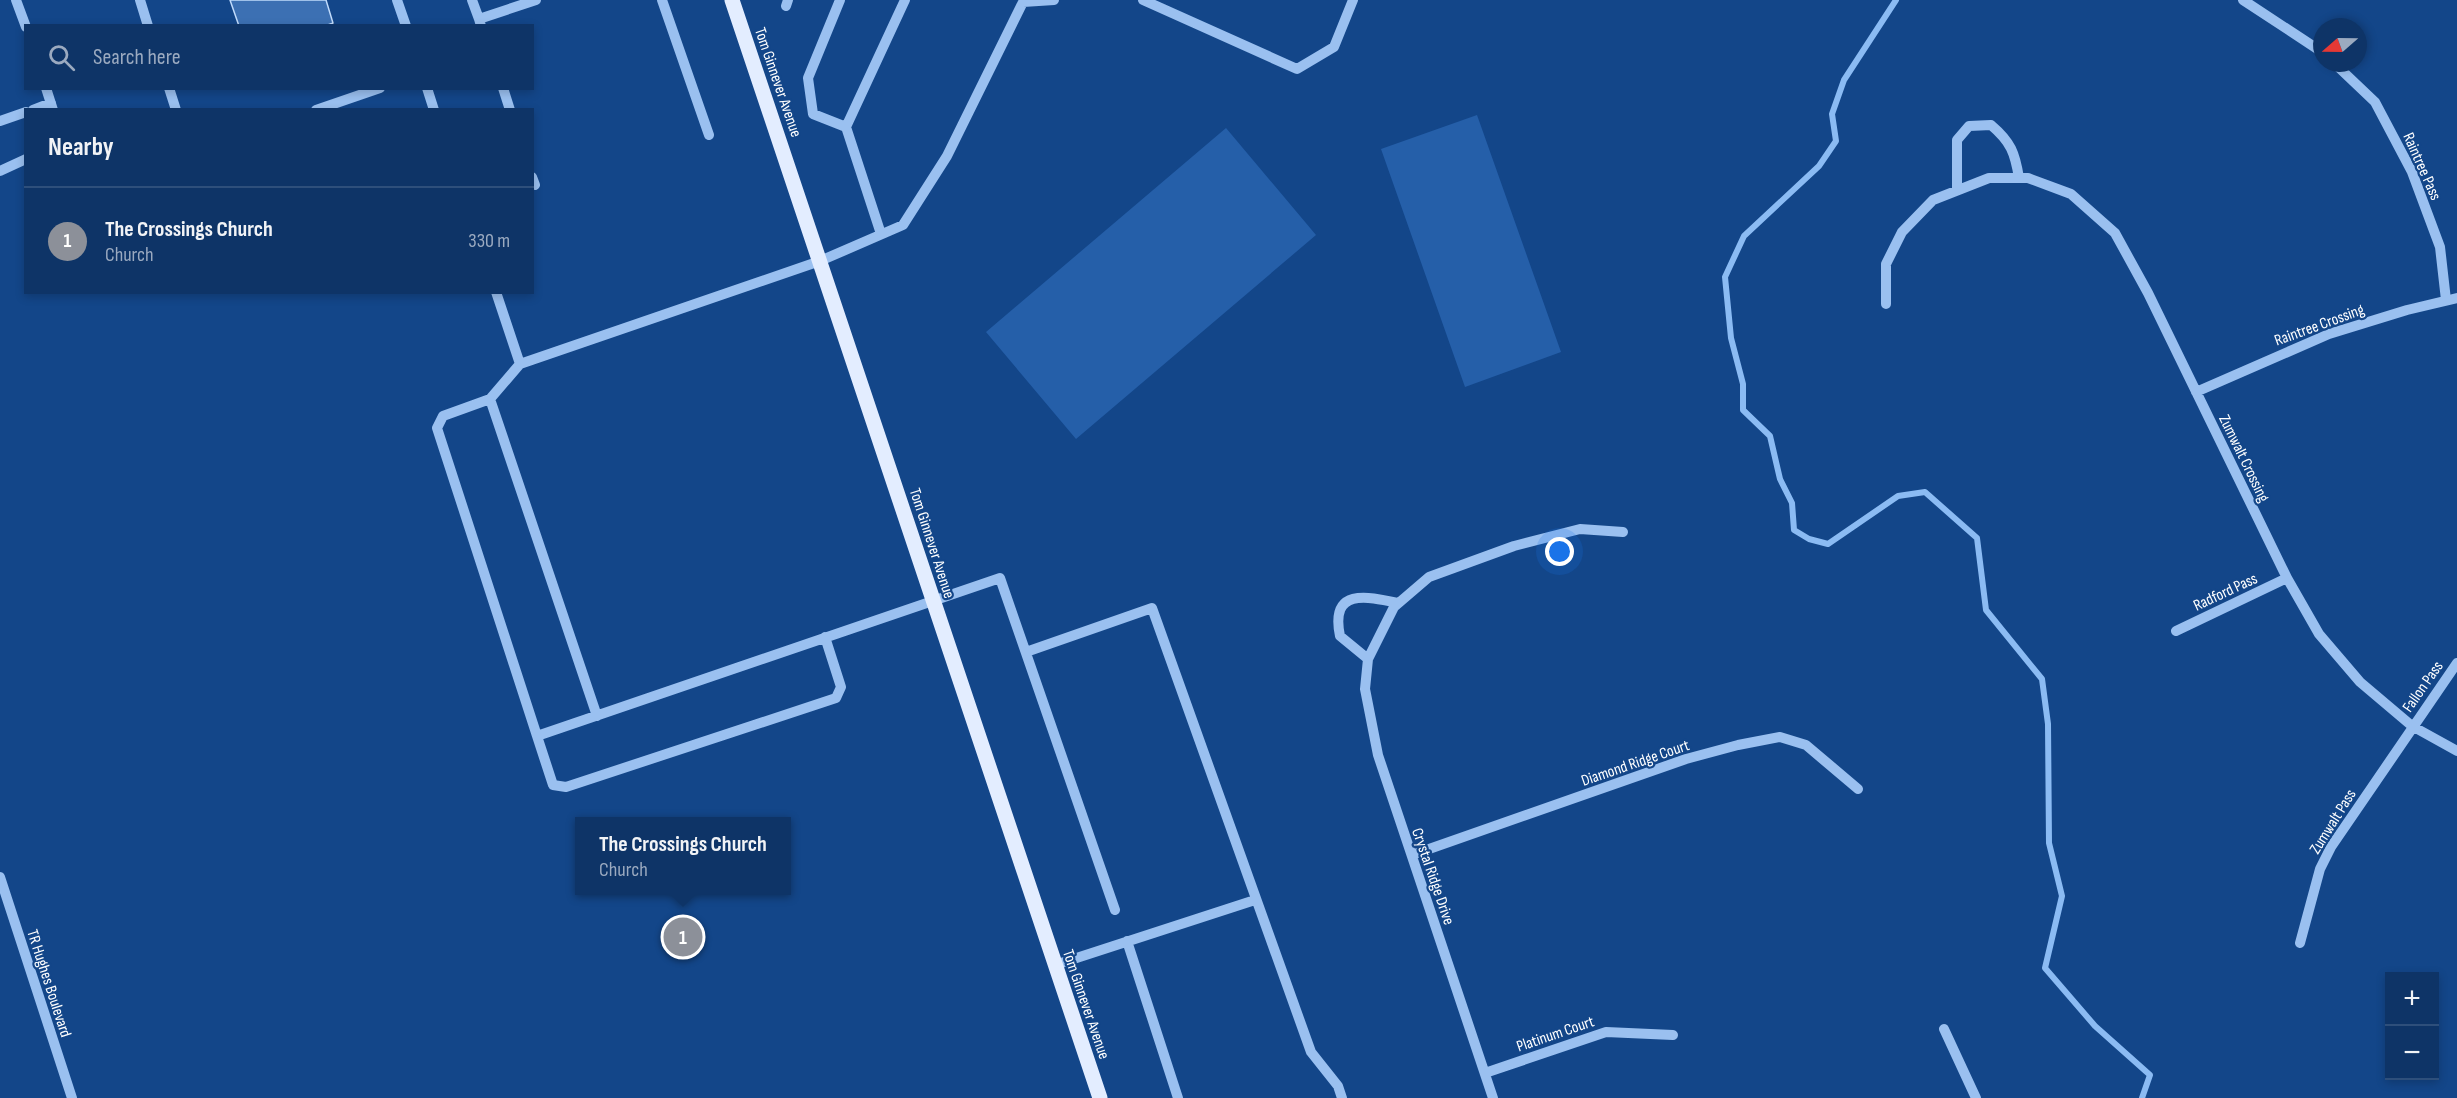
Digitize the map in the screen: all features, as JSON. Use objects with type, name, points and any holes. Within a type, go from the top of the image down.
[{"type":"main road","name":"Tom Ginnever Avenue","points":[[732,0],[1100,1098]]},
{"type":"street","points":[[16,0],[25,24]]},
{"type":"street","points":[[140,0],[147,24]]},
{"type":"street","points":[[397,0],[405,24]]},
{"type":"street","points":[[472,0],[480,22],[536,0]]},
{"type":"street","points":[[662,0],[709,135]]},
{"type":"street","points":[[840,0],[808,78],[813,114],[846,127]]},
{"type":"street","points":[[881,234],[846,127],[905,0]]},
{"type":"street","points":[[825,637],[841,687],[836,698],[566,787],[553,785],[437,428],[443,416],[490,399],[520,364],[820,261],[903,225],[947,156],[1023,1],[1054,0]]},
{"type":"street","points":[[1143,0],[1297,69],[1334,47],[1353,0]]},
{"type":"street","points":[[2243,0],[2313,46]]},
{"type":"street","name":"Raintree Pass","points":[[2343,72],[2375,102],[2412,172],[2440,247],[2452,299]]},
{"type":"street","points":[[47,90],[52,106]]},
{"type":"street","points":[[170,90],[175,108]]},
{"type":"street","points":[[322,108],[374,90]]},
{"type":"street","points":[[428,90],[433,108]]},
{"type":"street","points":[[504,90],[509,108]]},
{"type":"street","points":[[0,121],[24,113]]},
{"type":"street","points":[[1957,190],[1957,140],[1969,126],[1991,125],[2007,138],[2016,159],[2019,178]]},
{"type":"street","points":[[0,171],[24,160]]},
{"type":"street","name":"Zumwalt Crossing","points":[[1886,304],[1886,264],[1902,232],[1933,200],[1989,178],[2028,178],[2071,194],[2115,233],[2148,293],[2287,578],[2319,634],[2360,682],[2412,726],[2457,751]]},
{"type":"street","points":[[497,294],[520,364]]},
{"type":"street","name":"Raintree Crossing","points":[[2196,392],[2329,334],[2452,299]]},
{"type":"street","points":[[490,399],[597,716]]},
{"type":"street","name":"Crystal Ridge Drive","points":[[1493,1098],[1378,755],[1365,689],[1368,659],[1394,606],[1429,577],[1514,546],[1580,528],[1623,531]]},
{"type":"street","points":[[537,736],[1000,578],[1115,910]]},
{"type":"street","name":"Radford Pass","points":[[2176,631],[2287,578]]},
{"type":"street","points":[[1368,659],[1340,636],[1337,614],[1342,606],[1353,597],[1375,598],[1398,603]]},
{"type":"street","points":[[1026,652],[1152,608],[1311,1052],[1338,1086],[1342,1098]]},
{"type":"street","name":"Fallon Pass","points":[[2412,726],[2457,663]]},
{"type":"street","name":"Zumwalt Pass","points":[[2300,943],[2320,868],[2331,847],[2412,726]]},
{"type":"street","name":"Diamond Ridge Court","points":[[1412,855],[1686,759],[1780,737],[1806,745],[1858,789]]},
{"type":"street","name":"TR Hughes Boulevard","points":[[0,877],[72,1098]]},
{"type":"street","points":[[1055,965],[1255,900]]},
{"type":"street","points":[[1127,941],[1179,1098]]},
{"type":"street","points":[[1944,1029],[1976,1098]]},
{"type":"street","name":"Platinum Court","points":[[1485,1073],[1606,1032],[1673,1035]]},
{"type":"shaded area","points":[[1477,115],[1561,352],[1465,387],[1381,149]]},
{"type":"shaded area","points":[[1226,128],[1316,235],[1076,439],[986,332]]},
{"type":"building","points":[[230,0],[326,0],[333,23],[330,24],[238,24]]},
{"type":"waterway","points":[[1896,0],[1844,80],[1832,114],[1836,141],[1819,166],[1744,236],[1725,277],[1731,338],[1743,384],[1743,410],[1770,436],[1780,479],[1792,503],[1794,530],[1809,539],[1828,544],[1898,496],[1925,492],[1977,538],[1986,610],[2042,679],[2048,724],[2049,843],[2062,896],[2045,968],[2095,1026],[2150,1075],[2142,1098]]},
{"type":"place","name":"The Crossings Church","points":[[683,937]]}]
